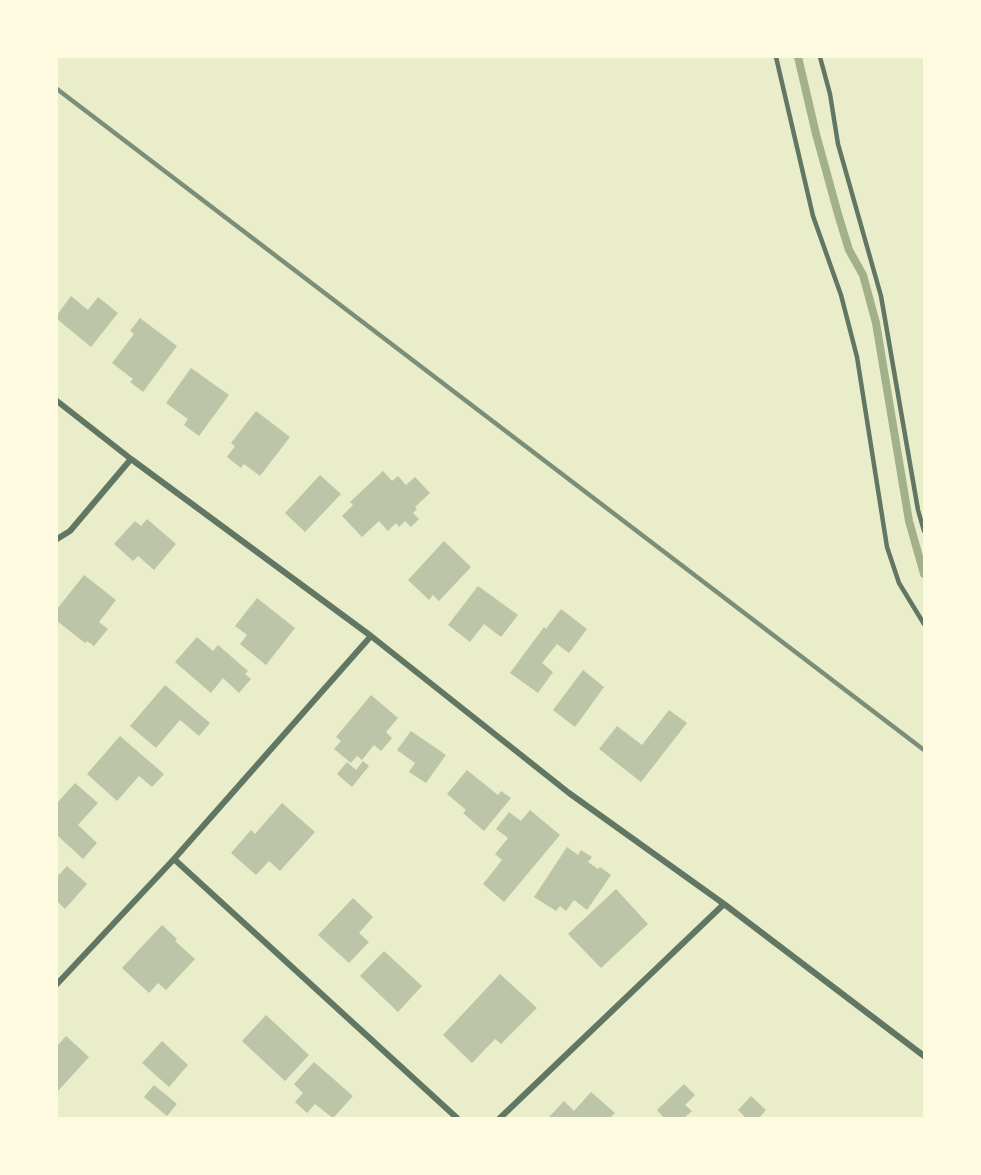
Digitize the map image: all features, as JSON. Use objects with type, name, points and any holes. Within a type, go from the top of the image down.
[{"type":"street","points":[[57,401],[131,459],[371,636],[569,794],[724,904],[924,1056]]},
{"type":"street","points":[[57,539],[70,531],[131,459]]},
{"type":"street","points":[[57,984],[174,859],[371,636]]},
{"type":"street","points":[[174,859],[457,1118]]},
{"type":"street","points":[[500,1118],[724,904]]},
{"type":"lane","points":[[776,57],[813,216],[841,295],[857,357],[887,547],[899,583],[924,624]]},
{"type":"lane","points":[[820,57],[830,94],[838,144],[881,296],[918,510],[924,531]]},
{"type":"building","points":[[71,296],[88,310],[98,297],[118,313],[91,347],[57,319],[57,315]]},
{"type":"building","points":[[140,318],[177,346],[143,392],[130,382],[133,379],[112,363],[134,334],[130,331]]},
{"type":"building","points":[[191,368],[229,395],[199,436],[184,425],[188,419],[166,403]]},
{"type":"building","points":[[256,411],[290,437],[260,476],[244,464],[241,468],[227,457],[235,446],[231,443]]},
{"type":"building","points":[[383,471],[392,481],[398,476],[406,485],[415,477],[430,493],[415,507],[417,509],[413,513],[419,519],[411,527],[405,521],[399,527],[396,523],[388,531],[379,521],[362,537],[342,516],[353,505],[350,502]]},
{"type":"building","points":[[320,475],[341,494],[305,532],[285,513]]},
{"type":"building","points":[[147,519],[176,544],[154,570],[138,556],[133,561],[114,544],[135,521],[141,526]]},
{"type":"building","points":[[444,541],[471,567],[439,601],[433,595],[429,600],[408,580]]},
{"type":"building","points":[[84,575],[116,600],[99,622],[108,629],[94,646],[87,641],[85,643],[57,621],[57,609]]},
{"type":"building","points":[[478,586],[518,615],[501,637],[484,624],[470,642],[448,625]]},
{"type":"building","points":[[257,598],[295,628],[266,665],[240,644],[247,635],[235,626]]},
{"type":"building","points":[[561,609],[587,629],[569,653],[557,644],[542,663],[553,672],[538,693],[510,673],[544,627],[546,629]]},
{"type":"building","points":[[197,637],[213,651],[218,645],[248,671],[245,674],[251,679],[239,693],[223,678],[211,693],[175,662]]},
{"type":"building","points":[[583,670],[604,687],[575,727],[553,710]]},
{"type":"building","points":[[165,685],[210,723],[199,736],[180,720],[156,748],[130,726]]},
{"type":"building","points":[[371,695],[398,718],[386,732],[392,738],[381,751],[374,745],[362,760],[357,756],[351,763],[334,749],[341,741],[336,737]]},
{"type":"building","points":[[669,710],[687,723],[641,782],[599,749],[617,726],[642,745]]},
{"type":"building","points":[[411,731],[446,755],[426,783],[409,772],[415,763],[397,750]]},
{"type":"building","points":[[120,736],[164,774],[152,787],[139,776],[117,801],[87,774]]},
{"type":"building","points":[[363,761],[369,766],[352,787],[337,774],[347,762],[356,770]]},
{"type":"building","points":[[467,770],[498,795],[501,791],[511,798],[484,831],[463,813],[466,810],[447,794]]},
{"type":"building","points":[[75,783],[98,803],[78,825],[97,843],[83,859],[57,835],[57,803]]},
{"type":"building","points":[[282,803],[315,832],[280,871],[269,861],[256,875],[231,853],[251,830],[255,834]]},
{"type":"building","points":[[530,810],[560,835],[504,902],[483,884],[502,860],[495,854],[508,838],[496,829],[509,812],[521,821]]},
{"type":"building","points":[[567,847],[578,855],[581,850],[592,857],[588,862],[611,875],[587,910],[574,900],[566,911],[560,906],[556,911],[534,897]]},
{"type":"building","points":[[67,866],[87,884],[65,909],[57,901],[57,873],[59,875]]},
{"type":"building","points":[[616,889],[648,924],[601,968],[568,934]]},
{"type":"building","points":[[353,898],[373,917],[359,933],[369,942],[349,963],[318,935]]},
{"type":"building","points":[[162,925],[177,939],[175,941],[195,959],[166,990],[158,983],[149,993],[122,968]]},
{"type":"building","points":[[384,951],[422,986],[398,1012],[360,976]]},
{"type":"building","points":[[500,974],[537,1008],[501,1044],[495,1039],[472,1063],[443,1035]]},
{"type":"building","points":[[266,1015],[309,1055],[285,1081],[242,1041]]},
{"type":"building","points":[[66,1036],[89,1057],[57,1092],[57,1046]]},
{"type":"building","points":[[162,1041],[188,1065],[169,1087],[142,1063]]},
{"type":"building","points":[[314,1062],[353,1096],[333,1118],[315,1104],[307,1113],[295,1102],[303,1093],[294,1084]]},
{"type":"building","points":[[684,1084],[695,1095],[685,1105],[692,1111],[684,1118],[664,1118],[657,1110]]},
{"type":"building","points":[[154,1085],[177,1104],[167,1116],[144,1097]]},
{"type":"building","points":[[591,1092],[615,1113],[610,1118],[548,1118],[564,1101],[574,1111]]},
{"type":"building","points":[[751,1096],[766,1110],[759,1118],[746,1118],[738,1110]]},
{"type":"waterway","points":[[798,57],[838,214],[849,250],[863,275],[876,323],[909,521],[924,574]]},
{"type":"railway","points":[[57,89],[924,750]]}]
